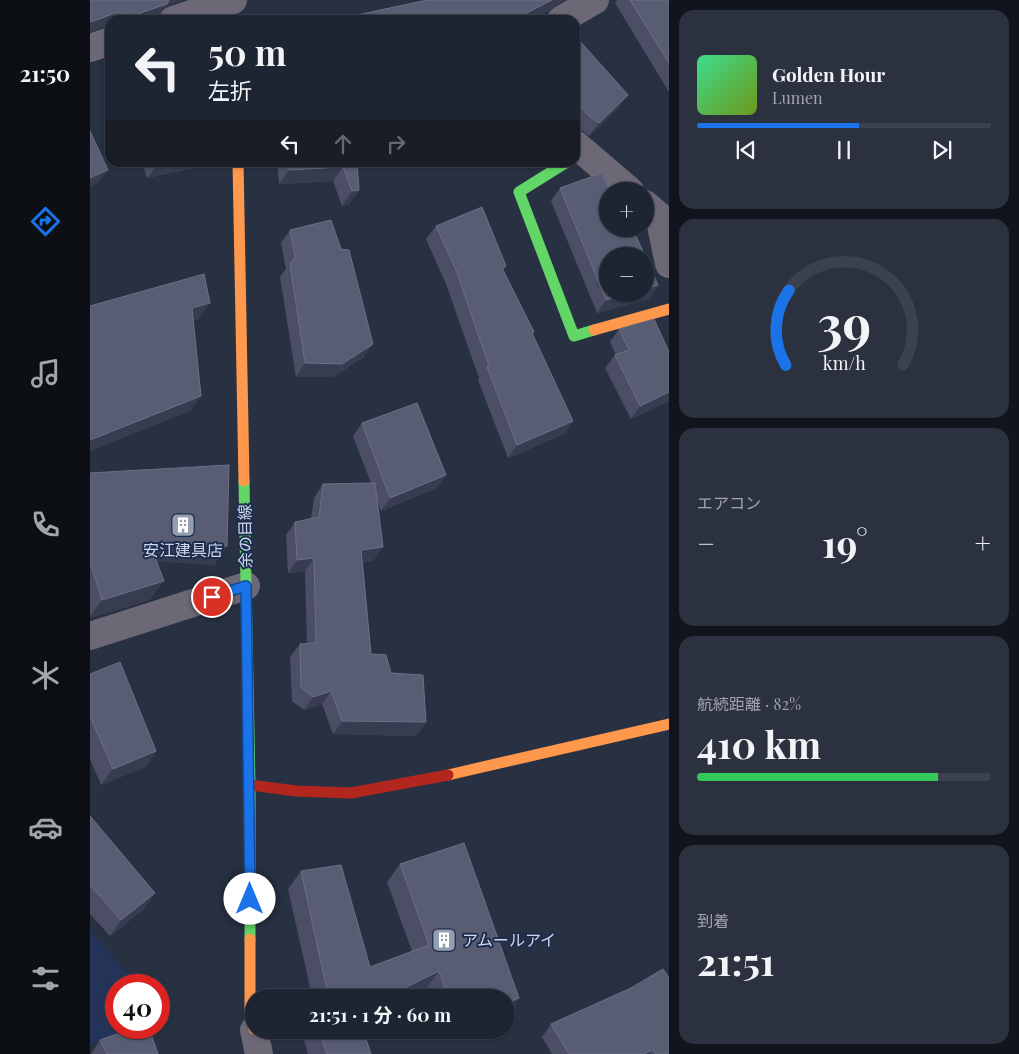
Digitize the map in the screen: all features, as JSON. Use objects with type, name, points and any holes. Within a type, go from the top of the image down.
[{"type":"street","points":[[188,15],[234,0],[236,15]]},
{"type":"street","points":[[570,15],[595,0]]},
{"type":"street","points":[[90,48],[105,43]]},
{"type":"street","points":[[580,157],[617,182]]},
{"type":"street","name":"余の目線","points":[[238,167],[250,785],[250,989]]},
{"type":"street","points":[[556,167],[519,192],[574,336],[669,309]]},
{"type":"street","points":[[654,212],[659,216],[669,264]]},
{"type":"street","points":[[90,636],[246,586]]},
{"type":"street","points":[[250,785],[296,791],[351,793],[423,780],[669,724]]},
{"type":"street","name":"余の目線","points":[[256,1039],[260,1054]]},
{"type":"shaded area","points":[[90,931],[129,974],[105,974],[105,1039],[90,1044]]},
{"type":"building","points":[[90,0],[169,0],[167,4],[140,13],[141,15],[115,13],[105,15],[105,17],[91,22]]},
{"type":"building","points":[[427,0],[552,0],[523,15],[357,15]]},
{"type":"building","points":[[630,0],[669,0],[669,63]]},
{"type":"building","points":[[580,41],[628,95],[599,123],[580,106]]},
{"type":"building","points":[[90,131],[108,170],[90,178]]},
{"type":"building","points":[[289,167],[343,167],[289,170]]},
{"type":"building","points":[[343,167],[357,167],[359,190],[352,191]]},
{"type":"building","points":[[602,173],[606,182],[599,182],[599,237],[636,237],[641,247],[599,247],[599,283],[560,188]]},
{"type":"building","points":[[482,207],[506,266],[502,268],[534,332],[532,333],[573,421],[517,445],[487,367],[489,366],[456,270],[436,226]]},
{"type":"building","points":[[331,220],[341,249],[349,250],[373,344],[342,364],[305,363],[290,264],[295,257],[290,230]]},
{"type":"building","points":[[204,274],[210,303],[192,308],[201,396],[90,440],[90,306]]},
{"type":"building","points":[[654,276],[658,285],[654,286]]},
{"type":"building","points":[[654,319],[669,352],[669,392],[640,406],[615,355],[629,350],[619,329]]},
{"type":"building","points":[[417,403],[446,475],[390,498],[362,423]]},
{"type":"building","points":[[229,465],[227,546],[149,541],[164,581],[102,600],[90,562],[90,473]]},
{"type":"building","points":[[375,483],[383,547],[361,550],[371,654],[386,655],[391,673],[423,675],[426,722],[342,721],[331,691],[313,697],[301,687],[300,644],[316,643],[314,558],[297,560],[295,522],[319,517],[323,484]]},
{"type":"building","points":[[120,662],[156,751],[113,769],[90,716],[90,674]]},
{"type":"building","points":[[90,816],[155,893],[121,920],[90,885]]},
{"type":"building","points":[[464,843],[519,998],[515,1000],[515,989],[445,989],[439,971],[402,989],[327,989],[301,871],[341,865],[370,967],[429,945],[400,864]]},
{"type":"building","points":[[663,969],[669,978],[669,1054],[656,1054],[653,1050],[644,1054],[569,1054],[551,1024],[631,988]]},
{"type":"building","points":[[105,1038],[153,1039],[158,1054],[107,1054],[100,1040]]},
{"type":"building","points":[[322,1039],[366,1039],[371,1054],[327,1054]]},
{"type":"traffic: fast","points":[[559,167],[519,192],[574,336],[594,330]]},
{"type":"traffic: fast","points":[[244,481],[250,785],[250,939]]},
{"type":"traffic: slow","points":[[238,167],[244,481]]},
{"type":"traffic: slow","points":[[594,330],[669,309]]},
{"type":"traffic: slow","points":[[448,775],[669,724]]},
{"type":"traffic: slow","points":[[250,939],[250,989]]},
{"type":"traffic: jam","points":[[250,785],[296,791],[351,793],[448,775]]},
{"type":"place","name":"安江建具店","points":[[183,525]]},
{"type":"place","name":"アムールアイ","points":[[444,940]]},
{"type":"route","points":[[212,597],[246,586],[250,899]]}]
